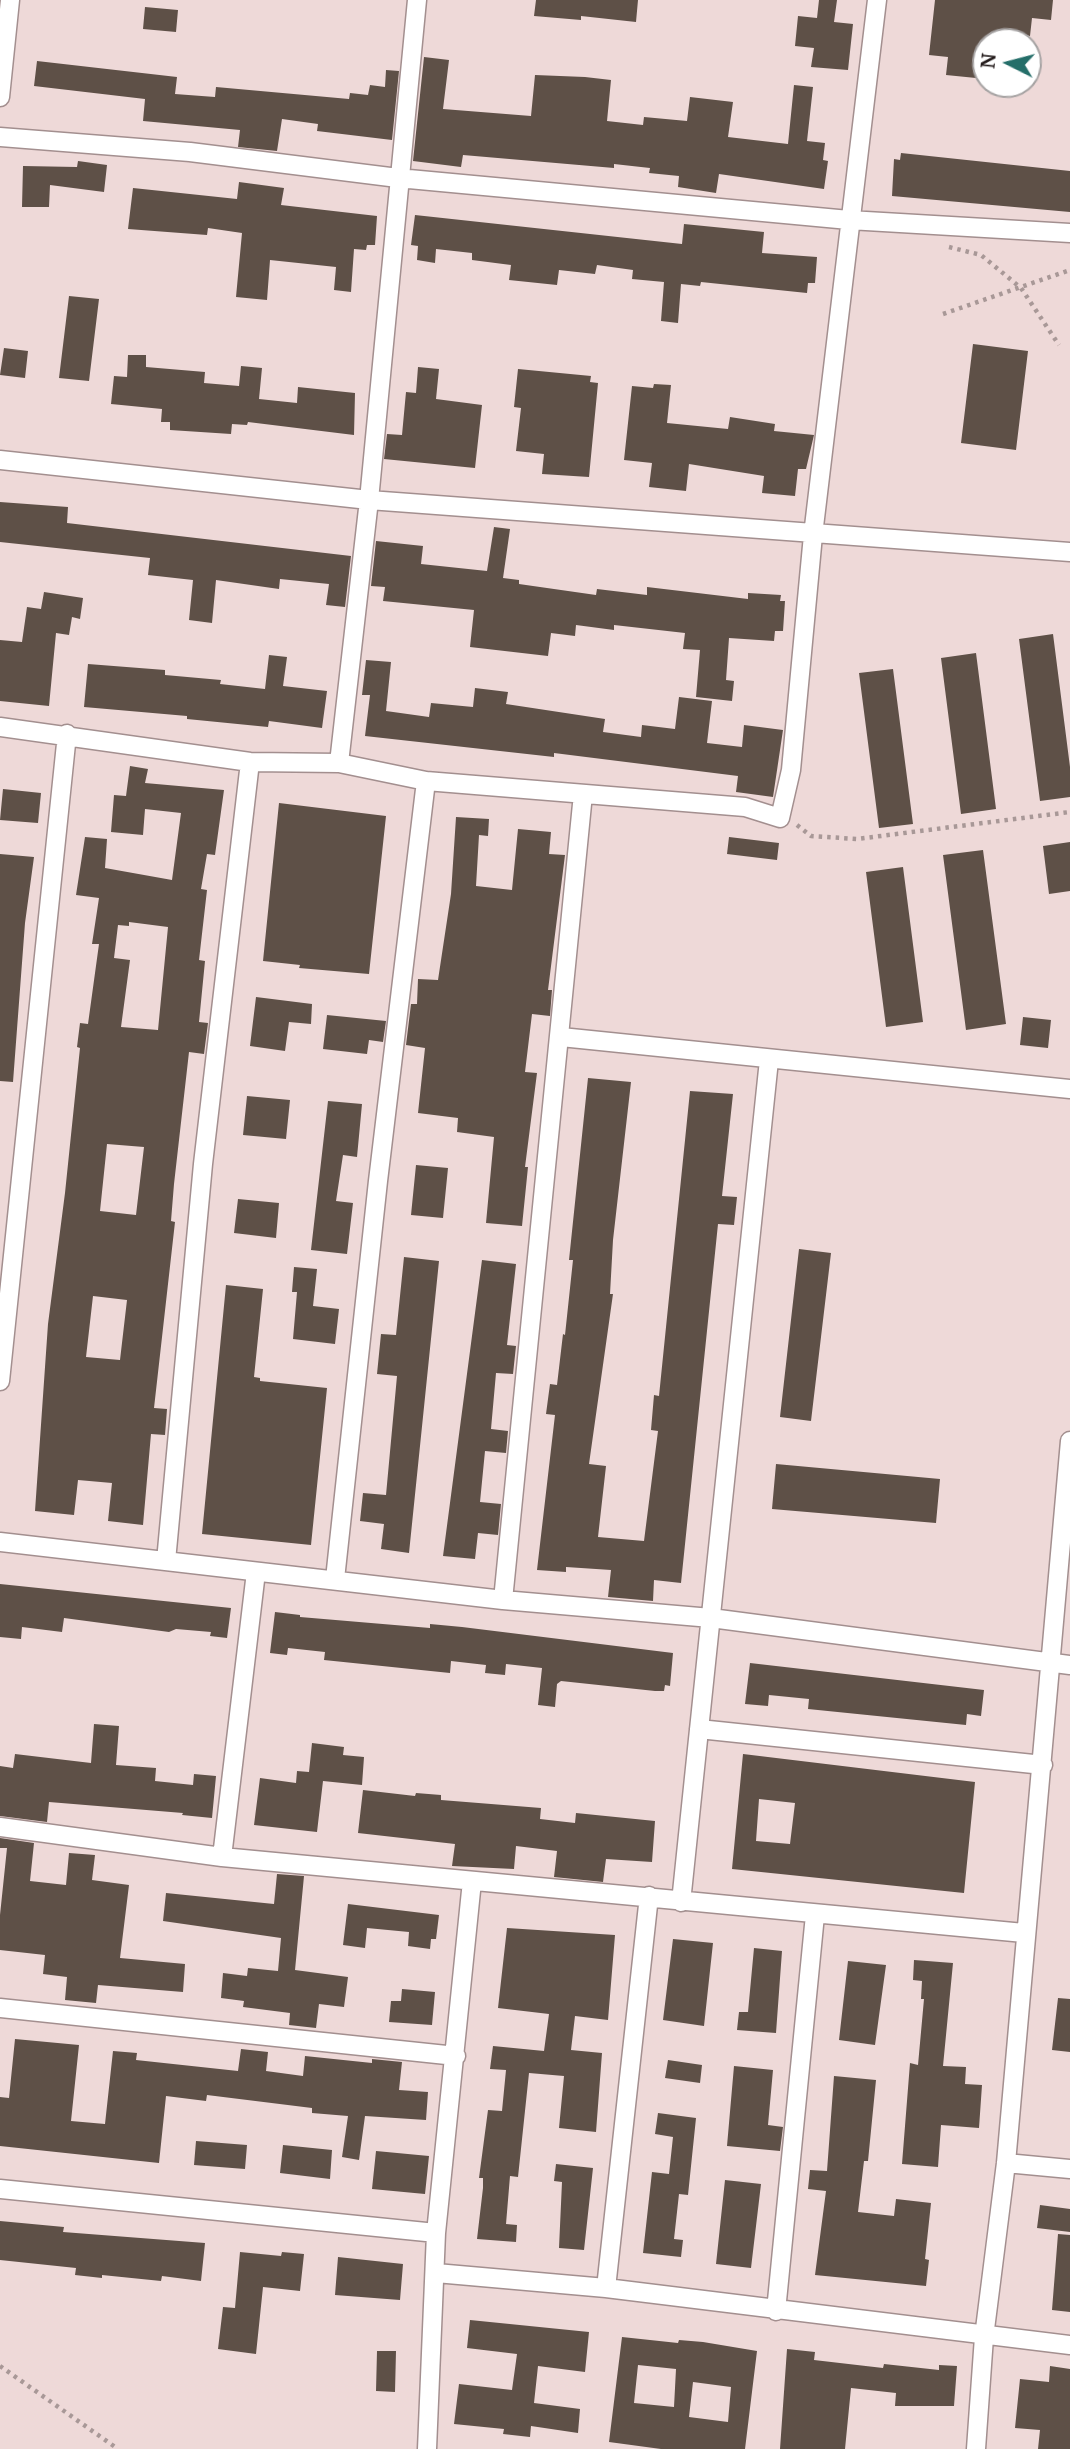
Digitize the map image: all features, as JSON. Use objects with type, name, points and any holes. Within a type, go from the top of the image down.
[{"type":"street","points":[[0,97],[10,0]]},
{"type":"street","points":[[339,763],[369,500],[417,0]]},
{"type":"street","points":[[0,727],[67,734],[250,762],[339,763],[426,781],[745,807],[780,818],[791,770],[813,535],[877,0]]},
{"type":"street","points":[[0,137],[190,152],[398,178],[849,219],[1070,233]]},
{"type":"street","points":[[0,460],[369,500],[1070,552]]},
{"type":"street","points":[[0,1381],[67,734]]},
{"type":"street","points":[[166,1561],[203,1164],[250,762]]},
{"type":"street","points":[[335,1579],[376,1195],[426,781]]},
{"type":"street","points":[[503,1600],[561,1037],[583,794]]},
{"type":"street","points":[[561,1037],[1070,1089]]},
{"type":"street","points":[[681,1902],[769,1060]]},
{"type":"street","points":[[976,2449],[984,2337],[1006,2163],[1024,1933],[1043,1765],[1070,1441]]},
{"type":"street","points":[[0,1542],[503,1600],[711,1618],[1070,1665]]},
{"type":"street","points":[[222,1857],[256,1572]]},
{"type":"street","points":[[699,1729],[1043,1765]]},
{"type":"street","points":[[0,1828],[222,1857],[1024,1933]]},
{"type":"street","points":[[427,2449],[436,2233],[472,1881]]},
{"type":"street","points":[[606,2288],[649,1896]]},
{"type":"street","points":[[776,2311],[815,1915]]},
{"type":"street","points":[[0,2008],[456,2056]]},
{"type":"street","points":[[1006,2163],[1070,2169]]},
{"type":"street","points":[[0,2189],[436,2233]]},
{"type":"street","points":[[436,2273],[606,2288],[984,2337],[1070,2345]]},
{"type":"path","points":[[941,245],[981,255],[1021,288],[1059,345]]},
{"type":"path","points":[[943,314],[1070,271]]},
{"type":"path","points":[[780,818],[811,836],[857,839],[1070,812]]},
{"type":"path","points":[[0,2366],[118,2449]]},
{"type":"building","points":[[536,0],[638,0],[636,22],[581,16],[581,20],[534,16]]},
{"type":"building","points":[[819,0],[837,0],[834,22],[853,24],[848,70],[811,67],[814,48],[795,46],[798,16],[817,18]]},
{"type":"building","points":[[935,0],[1053,0],[1051,20],[1032,18],[1031,28],[972,28],[972,78],[946,75],[948,57],[929,55]]},
{"type":"building","points":[[145,7],[178,10],[176,32],[143,29]]},
{"type":"building","points":[[424,57],[449,60],[443,109],[531,116],[535,75],[585,77],[611,80],[607,121],[643,125],[644,117],[687,121],[690,97],[733,102],[728,137],[788,144],[794,85],[813,87],[807,141],[825,143],[823,160],[828,161],[824,189],[719,174],[716,193],[678,187],[679,176],[649,173],[650,168],[614,164],[614,168],[463,155],[461,167],[413,161]]},
{"type":"building","points":[[37,61],[177,77],[175,94],[215,97],[216,87],[349,99],[350,93],[368,95],[370,85],[385,87],[386,70],[399,71],[392,140],[317,131],[318,124],[282,119],[277,151],[238,147],[240,130],[143,121],[145,99],[34,86]]},
{"type":"building","points":[[901,153],[1070,171],[1070,212],[892,196],[894,159],[900,160]]},
{"type":"building","points":[[78,161],[107,165],[104,192],[50,185],[49,207],[22,207],[23,166],[77,167]]},
{"type":"building","points":[[239,182],[284,188],[281,205],[377,216],[375,245],[367,245],[366,250],[354,249],[351,292],[334,290],[336,267],[270,260],[267,300],[236,297],[242,233],[208,228],[207,235],[128,229],[133,188],[237,199]]},
{"type":"building","points":[[415,215],[682,244],[684,224],[764,232],[762,253],[817,257],[815,283],[808,283],[807,293],[701,282],[700,286],[681,284],[678,323],[661,321],[664,282],[632,279],[633,270],[597,265],[595,274],[559,270],[557,285],[509,280],[511,265],[472,260],[472,253],[436,249],[435,263],[417,260],[418,246],[411,245]]},
{"type":"building","points":[[69,296],[99,299],[89,381],[59,378]]},
{"type":"building","points":[[973,344],[1028,351],[1016,450],[961,443]]},
{"type":"building","points":[[4,348],[28,351],[25,378],[0,375]]},
{"type":"building","points":[[128,355],[146,355],[146,367],[205,372],[204,383],[239,386],[241,366],[262,368],[259,399],[297,403],[298,387],[355,393],[354,435],[248,422],[247,425],[232,424],[231,434],[170,430],[170,422],[161,422],[162,409],[111,404],[114,376],[127,377]]},
{"type":"building","points":[[418,367],[439,369],[436,399],[482,405],[475,468],[384,459],[387,434],[402,435],[406,392],[416,393]]},
{"type":"building","points":[[518,369],[591,376],[590,382],[598,383],[589,477],[542,474],[544,454],[516,451],[521,408],[514,407]]},
{"type":"building","points":[[654,384],[671,385],[667,423],[728,429],[730,417],[775,424],[774,431],[814,435],[806,469],[798,469],[795,496],[762,493],[764,476],[689,464],[686,491],[649,487],[652,463],[624,460],[632,386],[653,388]]},
{"type":"building","points":[[0,502],[68,507],[67,523],[351,556],[345,607],[326,605],[329,584],[280,579],[279,589],[216,580],[212,623],[189,620],[193,580],[148,575],[150,558],[0,542]]},
{"type":"building","points":[[494,527],[510,529],[503,578],[519,580],[519,584],[596,595],[597,589],[647,595],[647,587],[748,599],[748,593],[781,595],[780,601],[785,601],[783,631],[775,631],[774,641],[729,638],[726,680],[734,681],[732,701],[696,697],[700,650],[683,649],[685,633],[614,625],[614,630],[576,625],[575,636],[551,633],[548,656],[470,647],[474,610],[383,601],[385,587],[371,586],[376,541],[423,546],[421,564],[487,571]]},
{"type":"building","points":[[44,592],[83,598],[80,619],[72,617],[69,635],[56,633],[49,706],[0,701],[0,640],[22,642],[27,607],[41,609]]},
{"type":"building","points":[[1053,634],[1070,767],[1070,797],[1040,801],[1019,639]]},
{"type":"building","points":[[976,653],[996,809],[961,814],[941,658]]},
{"type":"building","points":[[269,655],[287,657],[283,686],[327,691],[322,728],[269,721],[268,727],[187,719],[187,716],[84,707],[88,664],[165,670],[165,675],[221,680],[220,684],[265,689]]},
{"type":"building","points":[[366,660],[391,662],[386,711],[429,717],[431,703],[473,707],[475,688],[508,692],[506,704],[605,719],[603,732],[641,737],[642,725],[675,729],[679,697],[712,701],[707,743],[742,747],[744,725],[783,730],[773,797],[736,792],[738,776],[554,753],[554,757],[365,736],[370,695],[362,695]]},
{"type":"building","points":[[893,669],[913,824],[879,828],[859,673]]},
{"type":"building","points":[[130,766],[148,769],[145,783],[224,790],[215,855],[207,854],[201,889],[207,890],[199,960],[205,961],[199,1022],[208,1023],[204,1054],[189,1052],[174,1184],[171,1221],[175,1222],[154,1408],[167,1409],[165,1435],[151,1434],[143,1525],[108,1521],[112,1483],[78,1480],[74,1515],[35,1511],[48,1324],[65,1193],[80,1048],[77,1047],[80,1023],[88,1024],[99,944],[92,944],[99,898],[76,895],[85,837],[107,839],[105,868],[172,880],[181,813],[145,809],[143,835],[111,832],[114,795],[126,796]],"holes":[[[129,922],[168,927],[158,1030],[121,1027],[130,960],[114,958],[118,925],[129,926]],[[107,1144],[144,1147],[136,1215],[100,1211]],[[93,1296],[127,1300],[120,1360],[86,1357]]]},
{"type":"building","points":[[3,789],[41,793],[38,823],[0,820]]},
{"type":"building","points":[[279,803],[386,816],[369,974],[299,968],[300,965],[263,961]]},
{"type":"building","points":[[456,817],[489,819],[488,836],[479,835],[476,886],[512,890],[518,829],[551,832],[549,854],[565,855],[548,990],[552,990],[550,1016],[532,1014],[525,1072],[537,1073],[525,1167],[528,1167],[522,1226],[486,1223],[494,1137],[457,1132],[458,1118],[418,1113],[425,1048],[406,1045],[411,1004],[417,1004],[418,979],[438,980],[451,894]]},
{"type":"building","points":[[729,837],[779,843],[777,860],[727,854]]},
{"type":"building","points":[[1070,842],[1070,891],[1049,894],[1043,846]]},
{"type":"building","points":[[983,850],[1006,1024],[966,1030],[943,855]]},
{"type":"building","points":[[0,854],[34,857],[25,923],[13,1082],[0,1081]]},
{"type":"building","points":[[903,867],[923,1022],[886,1027],[866,872]]},
{"type":"building","points":[[256,997],[312,1004],[311,1024],[289,1022],[285,1051],[250,1046]]},
{"type":"building","points":[[327,1015],[386,1021],[383,1042],[369,1040],[367,1054],[323,1049]]},
{"type":"building","points":[[1023,1017],[1051,1020],[1048,1048],[1020,1045]]},
{"type":"building","points":[[588,1078],[631,1082],[613,1240],[610,1294],[613,1294],[589,1464],[606,1466],[598,1537],[644,1541],[658,1431],[651,1430],[654,1395],[659,1396],[690,1091],[733,1094],[722,1196],[737,1197],[734,1225],[718,1224],[681,1583],[654,1580],[653,1601],[608,1597],[611,1570],[566,1567],[566,1572],[537,1570],[555,1415],[546,1414],[550,1384],[557,1385],[563,1334],[565,1335],[573,1260],[569,1260]]},
{"type":"building","points":[[247,1096],[290,1100],[286,1139],[243,1135]]},
{"type":"building","points":[[328,1101],[362,1104],[357,1157],[343,1155],[336,1201],[353,1203],[347,1254],[311,1250]]},
{"type":"building","points":[[416,1165],[448,1168],[443,1218],[411,1215]]},
{"type":"building","points":[[238,1199],[279,1203],[276,1238],[234,1233]]},
{"type":"building","points":[[799,1249],[831,1253],[811,1421],[780,1417]]},
{"type":"building","points":[[404,1257],[439,1261],[409,1553],[381,1549],[384,1524],[360,1521],[363,1493],[386,1495],[397,1376],[377,1374],[381,1334],[396,1335]]},
{"type":"building","points":[[482,1260],[516,1264],[507,1345],[516,1346],[513,1374],[496,1373],[491,1429],[508,1431],[506,1453],[485,1451],[480,1502],[501,1504],[498,1535],[478,1533],[475,1559],[443,1556]]},
{"type":"building","points":[[294,1267],[317,1269],[313,1306],[339,1309],[335,1344],[293,1339],[297,1292],[292,1292]]},
{"type":"building","points":[[226,1285],[263,1289],[254,1377],[260,1378],[260,1381],[327,1388],[311,1545],[202,1534]]},
{"type":"building","points":[[776,1464],[940,1479],[936,1523],[772,1509]]},
{"type":"building","points":[[0,1584],[231,1608],[227,1638],[210,1636],[211,1632],[176,1629],[169,1632],[64,1618],[62,1632],[22,1627],[21,1639],[0,1637]]},
{"type":"building","points":[[275,1612],[300,1617],[430,1628],[430,1624],[462,1627],[673,1653],[670,1686],[665,1685],[664,1691],[655,1691],[561,1681],[557,1684],[555,1707],[538,1705],[542,1668],[506,1664],[505,1675],[485,1673],[486,1665],[451,1661],[450,1673],[324,1660],[325,1652],[288,1648],[287,1655],[270,1653]]},
{"type":"building","points":[[750,1663],[984,1690],[981,1716],[967,1714],[966,1725],[808,1709],[809,1699],[769,1695],[768,1706],[745,1704]]},
{"type":"building","points":[[94,1724],[119,1726],[116,1765],[156,1768],[155,1781],[193,1785],[194,1774],[216,1776],[212,1818],[182,1815],[183,1813],[49,1802],[47,1822],[0,1816],[0,1766],[13,1768],[15,1754],[91,1763]]},
{"type":"building","points":[[312,1743],[344,1747],[343,1755],[364,1757],[362,1785],[323,1781],[317,1832],[254,1825],[260,1778],[296,1783],[297,1771],[309,1772]]},
{"type":"building","points":[[743,1754],[975,1782],[964,1893],[732,1869]],"holes":[[[759,1799],[795,1803],[790,1844],[756,1841]]]},
{"type":"building","points":[[363,1790],[415,1796],[416,1793],[441,1795],[441,1800],[541,1808],[540,1819],[575,1823],[576,1813],[655,1821],[652,1862],[606,1859],[603,1882],[554,1877],[557,1851],[516,1846],[514,1869],[452,1866],[455,1844],[358,1833]]},
{"type":"building","points":[[0,1838],[34,1843],[30,1881],[66,1885],[69,1853],[95,1855],[92,1880],[129,1885],[120,1958],[185,1964],[183,1992],[98,1985],[96,2003],[65,2000],[67,1977],[43,1974],[45,1955],[0,1950],[0,1915],[7,1848],[0,1848]]},
{"type":"building","points":[[277,1874],[304,1876],[295,1970],[348,1977],[344,2007],[319,2004],[316,2028],[289,2025],[290,2013],[243,2007],[244,2001],[221,1998],[223,1973],[247,1976],[248,1968],[278,1971],[281,1938],[163,1921],[166,1893],[274,1904]]},
{"type":"building","points":[[348,1904],[439,1915],[436,1939],[431,1939],[430,1949],[408,1946],[409,1932],[367,1928],[365,1948],[343,1945]]},
{"type":"building","points":[[507,1928],[615,1935],[608,2020],[575,2016],[571,2050],[602,2053],[596,2132],[559,2128],[564,2076],[529,2073],[518,2177],[510,2176],[506,2224],[517,2225],[516,2242],[477,2239],[483,2188],[483,2178],[479,2178],[488,2110],[502,2111],[506,2070],[490,2069],[493,2046],[544,2051],[549,2014],[498,2008]]},
{"type":"building","points":[[673,1939],[713,1943],[704,2026],[663,2020]]},
{"type":"building","points":[[754,1948],[782,1951],[776,2033],[737,2030],[739,2012],[748,2012]]},
{"type":"building","points":[[914,1960],[953,1963],[943,2066],[966,2067],[965,2084],[982,2085],[979,2128],[941,2125],[938,2167],[902,2164],[910,2063],[918,2065],[924,1999],[921,1999],[922,1981],[913,1980]]},
{"type":"building","points":[[848,1961],[886,1965],[875,2045],[839,2040]]},
{"type":"building","points":[[402,1989],[435,1992],[432,2025],[389,2022],[391,2001],[401,2001]]},
{"type":"building","points":[[1058,1998],[1070,1999],[1070,2052],[1052,2050]]},
{"type":"building","points":[[15,2039],[79,2045],[71,2121],[105,2124],[113,2051],[137,2053],[136,2060],[238,2071],[241,2049],[268,2052],[266,2071],[303,2076],[305,2056],[372,2063],[372,2059],[402,2062],[399,2090],[428,2092],[426,2120],[365,2116],[359,2160],[342,2157],[348,2116],[312,2113],[312,2108],[207,2095],[206,2101],[166,2096],[159,2163],[0,2146],[0,2097],[9,2098]]},
{"type":"building","points":[[668,2060],[702,2065],[700,2083],[665,2078]]},
{"type":"building","points":[[734,2066],[773,2070],[768,2125],[783,2127],[780,2151],[727,2146]]},
{"type":"building","points":[[834,2076],[876,2080],[868,2161],[864,2161],[858,2212],[894,2216],[896,2199],[931,2203],[925,2259],[929,2260],[926,2286],[815,2275],[826,2191],[808,2189],[810,2170],[827,2171]]},
{"type":"building","points":[[658,2113],[696,2118],[688,2195],[679,2194],[674,2239],[683,2240],[681,2257],[643,2253],[652,2172],[669,2174],[673,2137],[655,2134]]},
{"type":"building","points":[[196,2141],[247,2145],[245,2169],[194,2165]]},
{"type":"building","points":[[283,2145],[332,2150],[330,2179],[280,2173]]},
{"type":"building","points":[[376,2151],[429,2156],[425,2194],[372,2189]]},
{"type":"building","points":[[556,2164],[593,2168],[584,2250],[559,2248],[562,2182],[554,2181]]},
{"type":"building","points":[[725,2180],[761,2184],[751,2268],[716,2264]]},
{"type":"building","points":[[1040,2205],[1070,2209],[1070,2232],[1037,2228]]},
{"type":"building","points":[[0,2221],[64,2227],[63,2232],[205,2243],[201,2281],[162,2276],[161,2281],[102,2275],[102,2278],[75,2275],[76,2268],[0,2260]]},
{"type":"building","points":[[1058,2234],[1070,2235],[1070,2312],[1052,2310]]},
{"type":"building","points":[[240,2252],[281,2256],[282,2252],[304,2254],[300,2291],[263,2287],[256,2354],[218,2349],[223,2307],[235,2308]]},
{"type":"building","points":[[338,2257],[403,2264],[400,2300],[335,2295]]},
{"type":"building","points":[[470,2320],[589,2332],[585,2372],[538,2366],[534,2403],[580,2409],[578,2433],[531,2426],[530,2437],[503,2434],[504,2429],[454,2424],[459,2384],[512,2390],[517,2354],[467,2348]]},
{"type":"building","points":[[622,2337],[678,2343],[679,2340],[703,2342],[757,2351],[745,2449],[661,2449],[609,2442]],"holes":[[[638,2365],[676,2369],[674,2407],[634,2403]],[[693,2382],[731,2387],[728,2422],[689,2417]]]},
{"type":"building","points":[[787,2349],[815,2352],[814,2360],[883,2368],[884,2364],[939,2370],[939,2365],[957,2366],[954,2406],[895,2406],[896,2393],[851,2388],[845,2449],[780,2449]]},
{"type":"building","points":[[377,2351],[396,2351],[395,2392],[376,2391]]},
{"type":"building","points":[[1050,2366],[1070,2369],[1070,2449],[1038,2449],[1040,2430],[1015,2428],[1020,2379],[1049,2382]]}]
